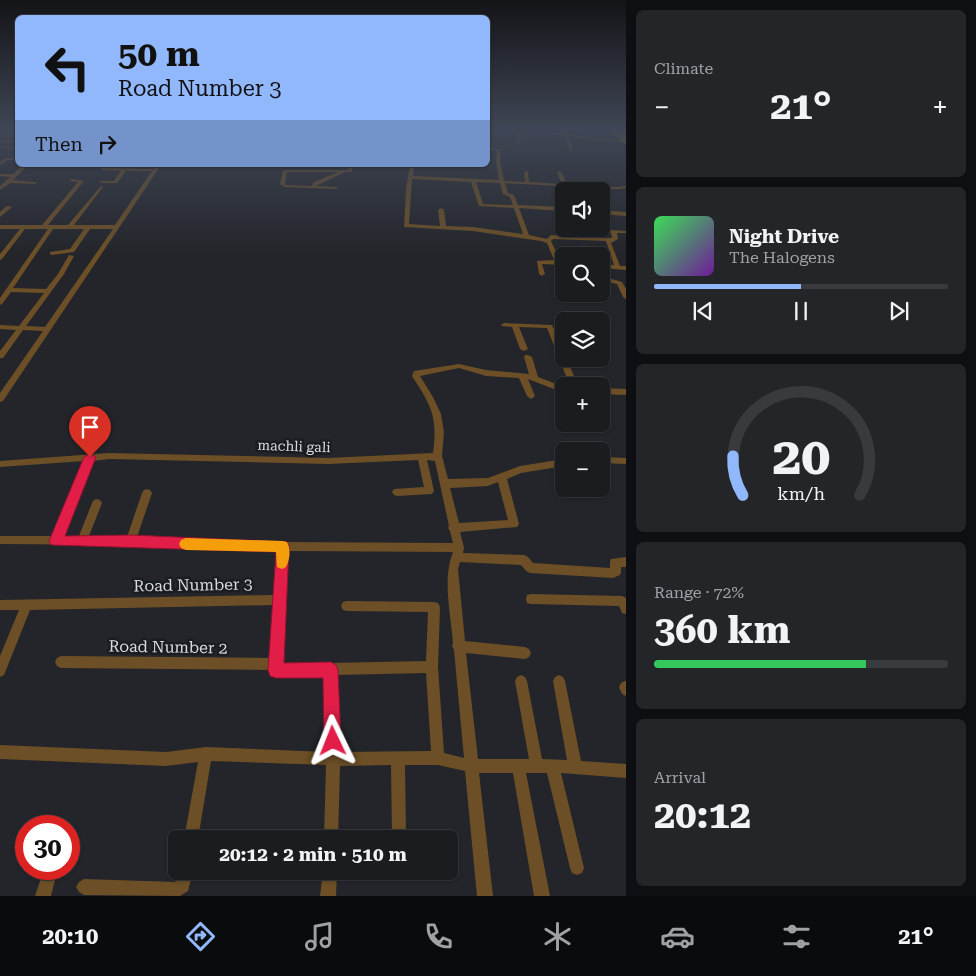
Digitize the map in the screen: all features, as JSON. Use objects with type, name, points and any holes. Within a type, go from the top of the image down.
[{"type":"street","points":[[0,189],[20,171]]},
{"type":"street","points":[[70,227],[102,185],[115,182],[123,171]]},
{"type":"street","points":[[0,399],[155,171]]},
{"type":"street","points":[[285,171],[282,184],[285,186],[335,188]]},
{"type":"street","points":[[332,171],[350,171]]},
{"type":"street","points":[[313,187],[314,184],[343,171]]},
{"type":"street","points":[[411,171],[406,226],[499,231],[548,241],[555,253]]},
{"type":"street","points":[[500,171],[506,194],[512,196],[526,236]]},
{"type":"street","points":[[526,172],[527,182]]},
{"type":"street","points":[[558,172],[564,182]]},
{"type":"street","points":[[0,175],[14,176]]},
{"type":"street","points":[[410,176],[555,183]]},
{"type":"street","points":[[43,228],[82,181],[72,180]]},
{"type":"street","points":[[473,180],[481,205],[555,208]]},
{"type":"street","points":[[9,181],[34,183]]},
{"type":"street","points":[[610,187],[626,187]]},
{"type":"street","points":[[0,215],[9,207]]},
{"type":"street","points":[[441,210],[443,227]]},
{"type":"street","points":[[610,213],[626,214]]},
{"type":"street","points":[[0,227],[116,227]]},
{"type":"street","points":[[52,253],[72,252],[88,227]]},
{"type":"street","points":[[0,258],[23,228]]},
{"type":"street","points":[[0,303],[51,228]]},
{"type":"street","points":[[601,240],[598,230],[624,232]]},
{"type":"street","points":[[614,231],[615,238],[608,244],[618,268]]},
{"type":"street","points":[[548,241],[550,237],[611,240]]},
{"type":"street","points":[[0,246],[8,246]]},
{"type":"street","points":[[0,356],[48,291],[71,256]]},
{"type":"street","points":[[542,274],[539,262],[555,263]]},
{"type":"street","points":[[610,267],[626,268]]},
{"type":"street","points":[[610,280],[620,283],[626,297]]},
{"type":"street","points":[[9,290],[48,291]]},
{"type":"street","points":[[504,324],[550,326],[570,377]]},
{"type":"street","points":[[515,325],[534,378]]},
{"type":"street","points":[[0,327],[47,329]]},
{"type":"street","points":[[486,896],[458,646],[453,580],[457,552],[445,484],[438,457],[441,426],[439,417],[417,373],[455,366],[486,373],[522,375],[555,386]]},
{"type":"street","points":[[522,375],[531,396]]},
{"type":"street","points":[[610,391],[626,392]]},
{"type":"street","name":"machli gali","points":[[0,464],[90,457],[154,455],[337,461],[422,456],[438,457]]},
{"type":"street","points":[[397,492],[429,491],[422,456]]},
{"type":"street","points":[[56,541],[90,457]]},
{"type":"street","points":[[610,460],[626,461]]},
{"type":"street","points":[[445,484],[488,482],[520,470],[555,464]]},
{"type":"street","points":[[453,528],[514,524],[502,478]]},
{"type":"street","points":[[131,541],[147,493]]},
{"type":"street","points":[[82,541],[96,503]]},
{"type":"street","points":[[0,540],[131,541],[457,552],[524,560],[530,568],[613,573],[616,572],[615,562],[626,562]]},
{"type":"street","points":[[283,546],[276,670],[432,667]]},
{"type":"street","points":[[531,599],[622,602],[626,609]]},
{"type":"street","name":"Road Number 3","points":[[0,605],[279,600]]},
{"type":"street","points":[[0,671],[28,604]]},
{"type":"street","points":[[347,606],[434,607],[432,667],[438,758]]},
{"type":"street","points":[[458,646],[525,653]]},
{"type":"street","name":"Road Number 2","points":[[60,662],[276,664]]},
{"type":"street","points":[[331,670],[333,759],[331,830]]},
{"type":"street","points":[[521,681],[537,766]]},
{"type":"street","points":[[559,682],[575,767]]},
{"type":"street","points":[[0,752],[166,759],[206,754],[333,759],[438,758],[471,766],[552,766],[626,771]]},
{"type":"street","points":[[193,830],[206,754]]},
{"type":"street","points":[[398,758],[399,830]]},
{"type":"street","points":[[518,766],[542,896]]},
{"type":"street","points":[[552,766],[577,868]]},
{"type":"street","points":[[43,896],[48,880]]},
{"type":"street","points":[[84,887],[176,890],[182,886],[184,880]]},
{"type":"street","points":[[328,896],[329,880]]},
{"type":"slow traffic","points":[[186,544],[283,546],[282,563]]},
{"type":"route","points":[[90,457],[56,541],[131,541],[283,546],[276,670],[331,670],[333,741]]}]
